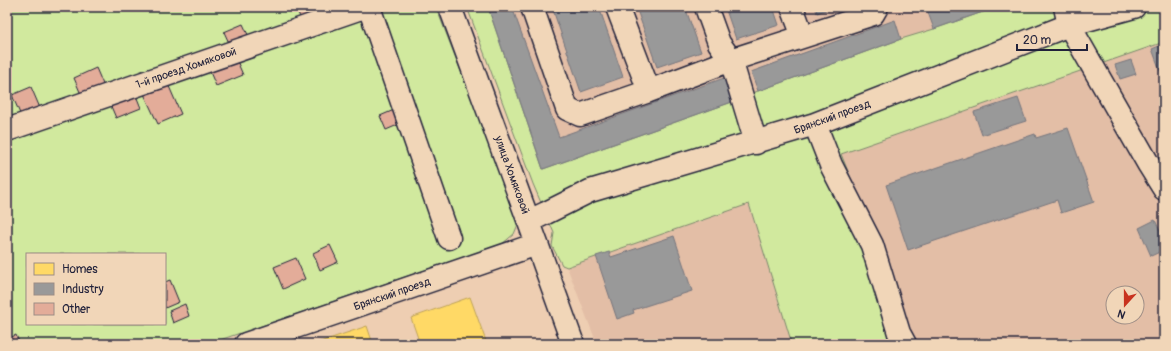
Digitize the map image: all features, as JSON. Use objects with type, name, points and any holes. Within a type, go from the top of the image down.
[{"type":"street","name":"1-й проезд Хомяковой","points":[[7,130],[364,7]]},
{"type":"street","points":[[369,7],[449,238]]},
{"type":"street","name":"улица Хомяковой","points":[[450,7],[528,221],[538,244],[573,344]]},
{"type":"street","points":[[532,7],[567,109],[580,115],[649,92],[731,60],[873,14],[877,7]]},
{"type":"street","points":[[617,7],[649,92]]},
{"type":"street","points":[[706,7],[719,42],[731,60],[756,143]]},
{"type":"street","points":[[792,7],[802,34]]},
{"type":"street","name":"Брянский проезд","points":[[528,221],[590,191],[756,143],[815,124],[1067,16],[1134,7]]},
{"type":"street","points":[[1067,16],[1156,162],[1164,189]]},
{"type":"street","points":[[815,124],[831,165],[872,245],[899,333],[905,344]]},
{"type":"street","name":"Брянский проезд","points":[[246,344],[538,244]]},
{"type":"shaded area","points":[[488,7],[997,7],[901,39],[758,91],[732,102],[543,169]]},
{"type":"shaded area","points":[[1164,42],[1164,344],[890,344],[897,292],[841,154]]},
{"type":"shaded area","points":[[749,204],[792,344],[597,344],[567,267]]},
{"type":"green space","points":[[7,7],[436,7],[519,222],[514,234],[502,244],[208,344],[7,344]]},
{"type":"green space","points":[[467,7],[488,7],[543,169],[732,102],[758,91],[901,39],[997,7],[1164,7],[1164,42],[841,154],[897,292],[890,344],[792,344],[749,204],[567,267],[562,265],[552,246],[554,233],[533,184]]},
{"type":"building: Homes","points":[[470,297],[487,344],[420,344],[411,318]]},
{"type":"building: Homes","points":[[367,326],[373,344],[314,344]]},
{"type":"building: Industry","points":[[488,7],[512,7],[559,137],[724,78],[732,102],[543,169]]},
{"type":"building: Industry","points":[[552,7],[599,7],[623,77],[581,92]]},
{"type":"building: Industry","points":[[636,7],[685,7],[701,52],[657,67]]},
{"type":"building: Industry","points":[[725,7],[773,7],[779,25],[736,39]]},
{"type":"building: Industry","points":[[815,7],[834,7],[817,13]]},
{"type":"building: Industry","points":[[926,7],[997,7],[934,29]]},
{"type":"building: Industry","points":[[895,20],[901,39],[758,91],[751,72]]},
{"type":"building: Industry","points":[[1164,44],[1164,81],[1152,49]]},
{"type":"building: Industry","points":[[1131,60],[1136,74],[1120,79],[1115,65]]},
{"type":"building: Industry","points":[[1018,98],[1026,121],[982,135],[974,112]]},
{"type":"building: Industry","points":[[1068,128],[1094,202],[1061,213],[1057,200],[908,250],[886,185],[1035,134],[1036,138]]},
{"type":"building: Industry","points":[[1155,220],[1164,240],[1164,250],[1151,256],[1139,228]]},
{"type":"building: Industry","points":[[674,236],[692,291],[633,310],[634,313],[617,319],[596,256],[609,252],[611,257]]},
{"type":"building: Other","points":[[296,7],[310,7],[313,14],[301,20]]},
{"type":"building: Other","points":[[243,24],[249,37],[230,45],[224,32]]},
{"type":"building: Other","points":[[237,61],[243,75],[216,86],[210,72]]},
{"type":"building: Other","points":[[96,68],[105,89],[83,99],[74,78]]},
{"type":"building: Other","points":[[168,84],[181,114],[158,124],[144,94]]},
{"type":"building: Other","points":[[31,87],[40,108],[21,116],[12,95]]},
{"type":"building: Other","points":[[135,93],[141,108],[116,118],[110,104]]},
{"type":"building: Other","points":[[394,110],[400,124],[386,130],[380,116]]},
{"type":"building: Other","points":[[330,245],[338,262],[320,270],[313,253]]},
{"type":"building: Other","points":[[296,258],[305,279],[283,289],[274,267]]},
{"type":"building: Other","points":[[170,280],[179,302],[166,308],[166,282]]},
{"type":"building: Other","points":[[185,304],[189,316],[173,323],[169,311]]},
{"type":"building: Other","points":[[16,335],[20,344],[7,344],[7,339]]}]
